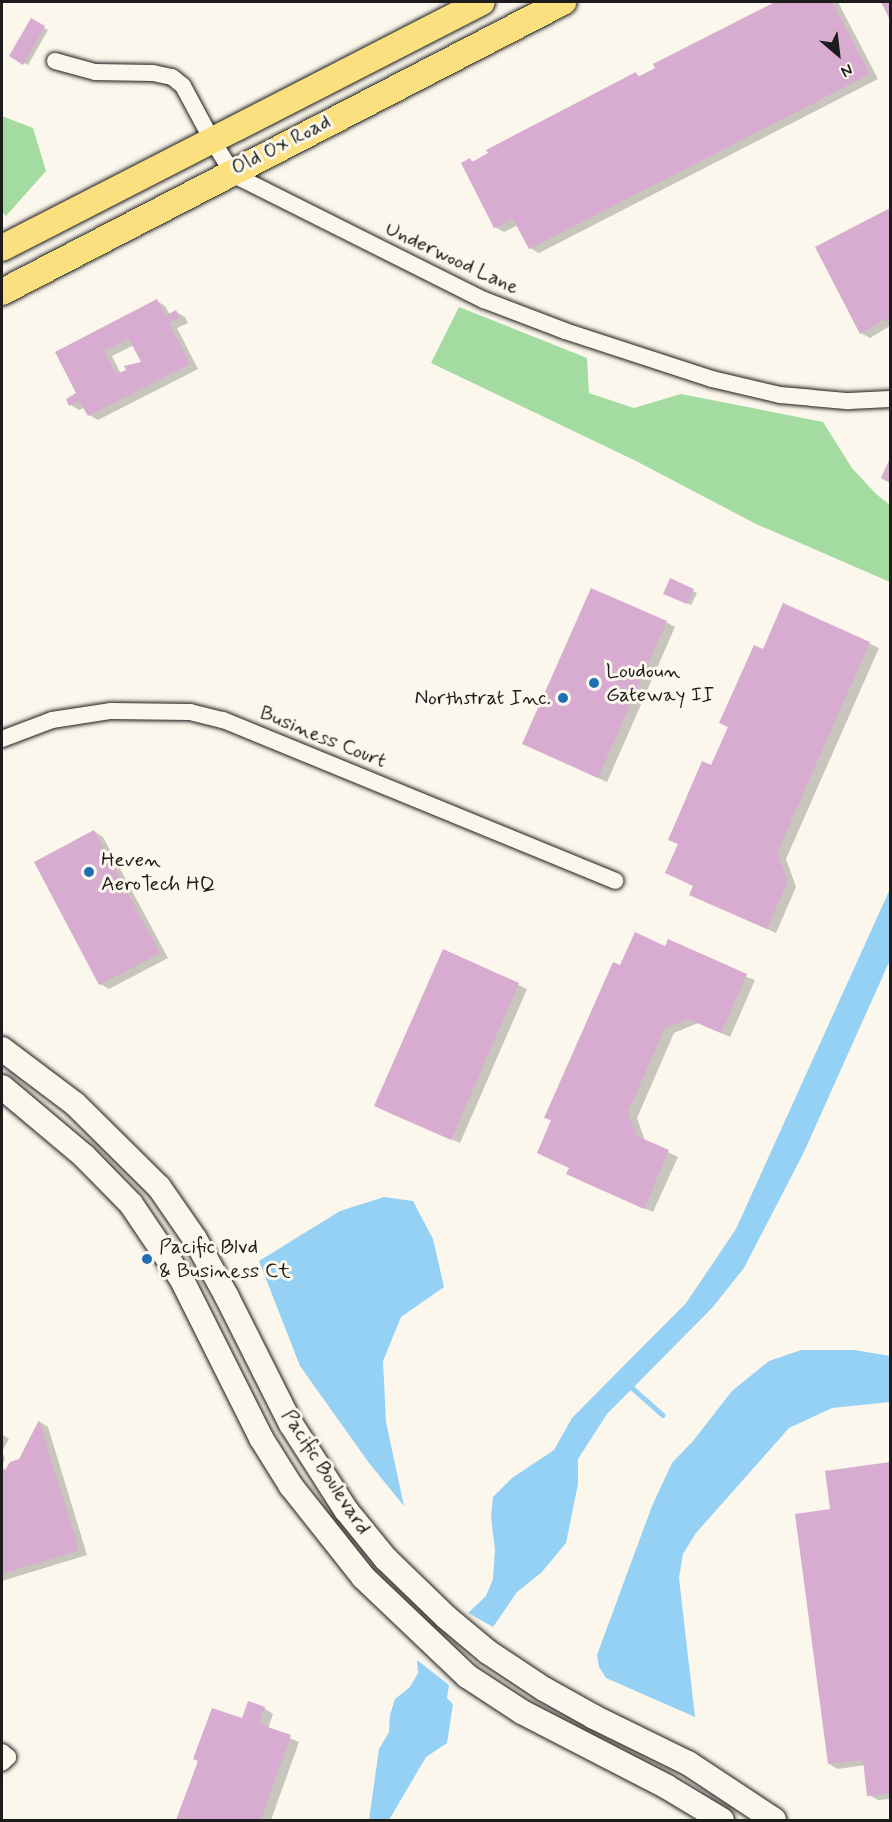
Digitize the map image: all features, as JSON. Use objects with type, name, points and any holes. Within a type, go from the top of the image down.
[{"type":"main road","name":"Old Ox Road","points":[[2,248],[482,2]]},
{"type":"main road","name":"Old Ox Road","points":[[2,292],[231,171],[563,2]]},
{"type":"main road","name":"Pacific Boulevard","points":[[2,1049],[75,1104],[159,1187],[200,1249],[291,1424],[346,1510],[386,1559],[446,1617],[488,1652],[544,1689],[594,1717],[688,1763],[774,1821]]},
{"type":"main road","name":"Pacific Boulevard","points":[[2,1087],[58,1133],[130,1204],[181,1278],[261,1438],[291,1486],[363,1577],[467,1676],[522,1712],[667,1787],[722,1821]]},
{"type":"street","name":"Underwood Lane","points":[[55,61],[95,72],[153,74],[172,78],[183,86],[231,171],[258,189],[474,295],[556,328],[712,379],[780,395],[849,401],[891,399]]},
{"type":"street","name":"Business Court","points":[[2,739],[52,720],[111,711],[154,710],[223,720],[615,881]]},
{"type":"street","points":[[2,1752],[8,1757],[2,1764]]},
{"type":"green space","points":[[2,116],[33,128],[46,171],[6,216],[2,212]]},
{"type":"green space","points":[[459,307],[587,358],[589,393],[634,408],[681,394],[823,422],[852,468],[876,494],[890,505],[890,582],[756,524],[636,461],[431,363]]},
{"type":"water","points":[[890,889],[890,960],[804,1152],[744,1268],[712,1308],[607,1414],[578,1459],[578,1484],[566,1543],[541,1573],[517,1592],[493,1627],[468,1613],[486,1596],[493,1579],[495,1550],[491,1517],[493,1497],[512,1478],[554,1450],[572,1418],[686,1303],[736,1229]]},
{"type":"water","points":[[384,1197],[413,1201],[433,1239],[444,1287],[401,1317],[383,1361],[386,1422],[404,1506],[369,1463],[300,1366],[259,1261],[340,1211]]},
{"type":"water","points":[[801,1350],[854,1350],[890,1356],[890,1402],[832,1408],[789,1428],[696,1533],[683,1554],[679,1578],[695,1717],[606,1678],[599,1667],[597,1655],[652,1506],[672,1463],[693,1441],[732,1391],[769,1361]]},
{"type":"water","points":[[417,1660],[449,1685],[447,1698],[453,1704],[447,1743],[426,1757],[389,1820],[369,1820],[379,1749],[389,1732],[390,1715],[395,1699],[410,1687],[418,1673]]},
{"type":"building","points":[[775,2],[832,2],[870,74],[529,249],[513,219],[494,228],[461,163],[470,158],[472,162],[488,153],[486,150],[636,72],[638,77],[655,68],[653,64]]},
{"type":"building","points":[[881,2],[890,2],[890,20]]},
{"type":"building","points":[[31,18],[45,26],[23,65],[9,56]]},
{"type":"building","points":[[890,208],[890,319],[885,322],[884,319],[860,334],[815,247]]},
{"type":"building","points":[[157,299],[165,316],[176,310],[180,318],[169,323],[190,364],[88,416],[79,401],[69,406],[66,399],[76,393],[55,352]],"holes":[[[129,339],[141,362],[124,366],[126,370],[116,374],[104,351]]]},
{"type":"building","points":[[890,458],[890,483],[881,478]]},
{"type":"building","points":[[670,578],[694,589],[687,604],[663,594]]},
{"type":"building","name":"Loudoun Gateway II","points":[[591,588],[667,621],[598,778],[522,744]]},
{"type":"building","points":[[783,603],[870,642],[777,853],[788,881],[767,929],[689,895],[693,886],[665,873],[678,844],[668,840],[702,761],[711,765],[728,727],[719,723],[754,645],[763,649]]},
{"type":"building","points":[[94,830],[160,953],[99,985],[34,862]]},
{"type":"building","points":[[635,932],[665,946],[668,939],[747,974],[721,1033],[688,1019],[665,1028],[628,1112],[637,1136],[669,1150],[644,1209],[566,1174],[569,1168],[537,1153],[551,1120],[544,1118],[613,962],[620,965]]},
{"type":"building","points":[[443,949],[519,983],[451,1140],[374,1106]]},
{"type":"building","points":[[39,1420],[79,1550],[2,1574],[2,1467],[5,1470],[10,1462],[19,1459]]},
{"type":"building","points":[[890,1462],[890,1793],[867,1796],[863,1760],[828,1764],[795,1514],[830,1509],[825,1471]]},
{"type":"building","points":[[248,1701],[265,1707],[259,1724],[291,1735],[261,1820],[176,1820],[198,1761],[193,1759],[212,1708],[242,1718]]},
{"type":"waterway","points":[[629,1385],[663,1415]]},
{"type":"place","name":"Loudoun Gateway II","points":[[594,683]]},
{"type":"place","name":"Northstrat Inc.","points":[[563,698]]},
{"type":"place","name":"Heven AeroTech HQ","points":[[89,872]]},
{"type":"place","name":"Pacific Blvd & Business Ct","points":[[147,1259]]}]
